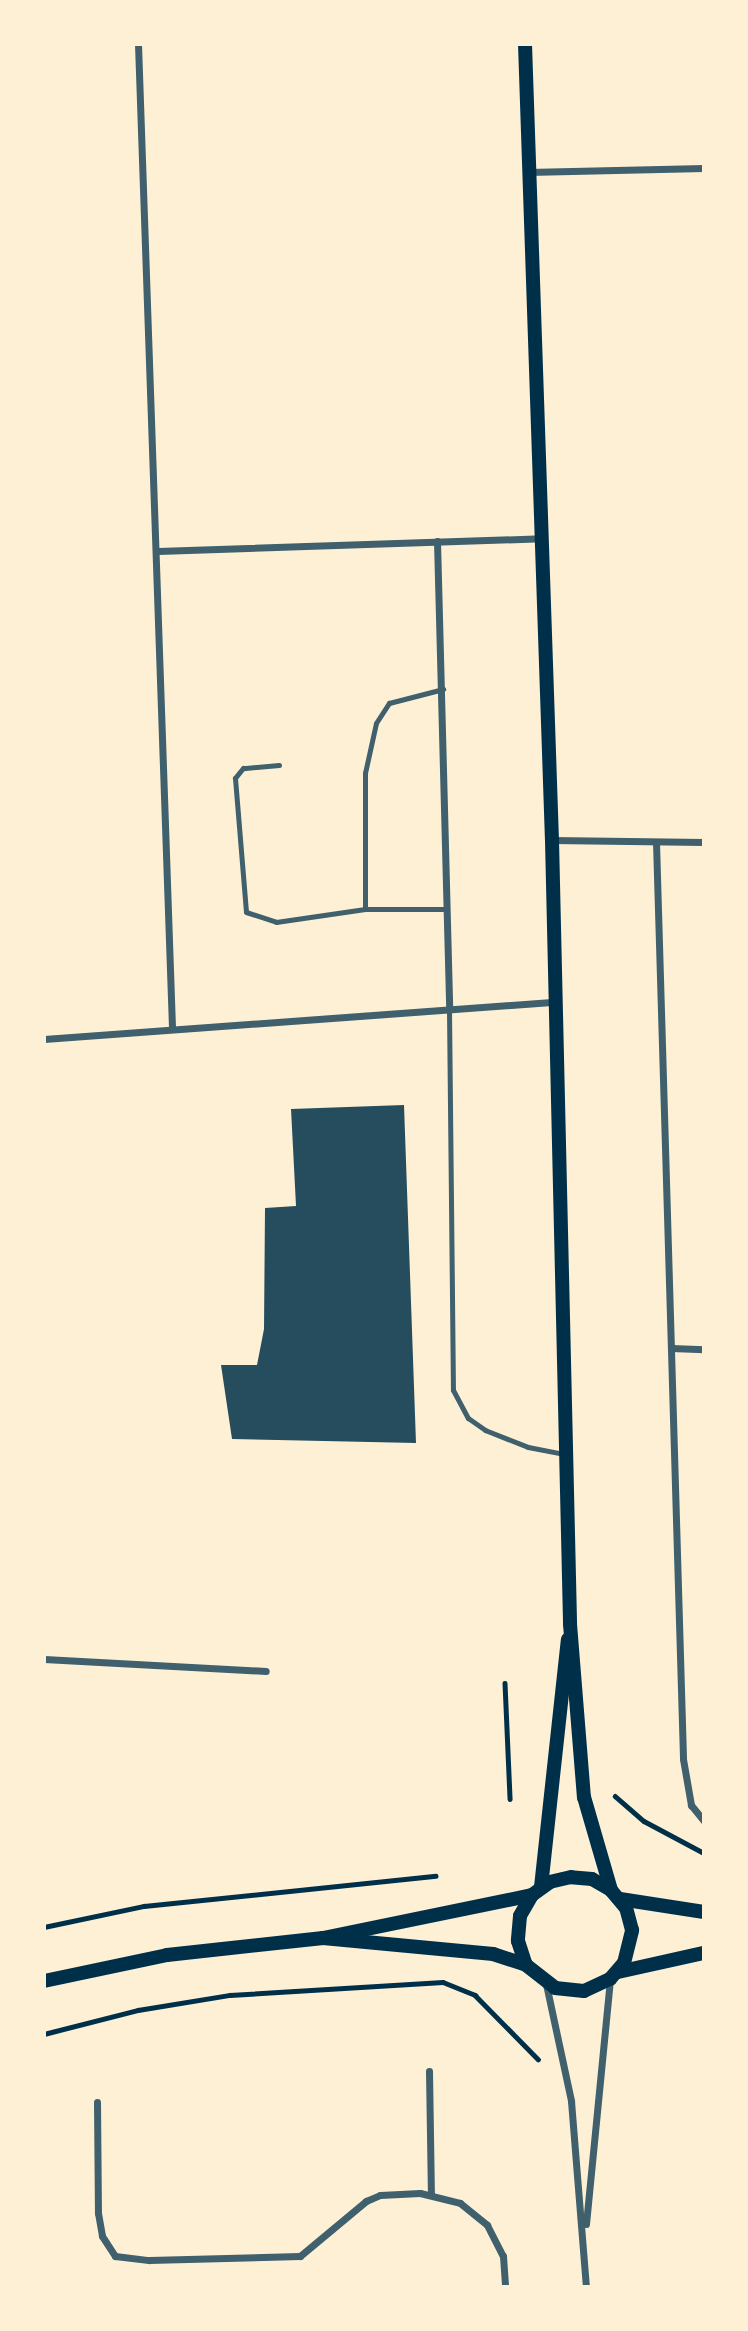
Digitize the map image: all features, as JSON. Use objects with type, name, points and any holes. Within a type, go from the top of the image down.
[{"type":"main road","points":[[525,44],[552,840],[552,1002],[563,1454],[570,1623],[584,1797],[615,1894],[632,1930],[629,1953],[614,1976]]},
{"type":"main road","points":[[526,1965],[518,1928],[537,1891],[570,1623]]},
{"type":"main road","points":[[44,1981],[167,1955],[323,1938],[537,1891],[561,1878],[582,1877],[615,1894],[704,1913]]},
{"type":"main road","points":[[323,1938],[476,1950],[526,1965],[547,1984],[574,1992],[614,1976],[704,1953]]},
{"type":"street","points":[[138,44],[158,551],[172,1028]]},
{"type":"street","points":[[528,172],[704,168]]},
{"type":"street","points":[[158,551],[542,538]]},
{"type":"street","points":[[437,541],[443,688],[449,1010]]},
{"type":"street","points":[[552,840],[704,842]]},
{"type":"street","points":[[656,842],[684,1777],[691,1805],[704,1821]]},
{"type":"street","points":[[44,1040],[172,1028],[552,1002]]},
{"type":"street","points":[[671,1348],[704,1349]]},
{"type":"street","points":[[44,1659],[266,1671]]},
{"type":"street","points":[[585,2242],[614,1976]]},
{"type":"street","points":[[547,1984],[565,2061],[585,2242],[586,2287]]},
{"type":"street","points":[[429,2071],[431,2194]]},
{"type":"street","points":[[97,2102],[102,2236],[115,2256],[126,2259],[300,2256],[366,2201],[398,2193],[431,2194],[460,2203],[486,2225],[503,2256],[505,2287]]},
{"type":"lane","points":[[365,909],[365,773],[376,723],[390,703],[443,688]]},
{"type":"lane","points":[[279,765],[243,768],[235,778],[246,912],[276,922],[365,909],[447,909]]},
{"type":"lane","points":[[449,1010],[453,1390],[468,1418],[485,1430],[528,1447],[563,1454]]},
{"type":"path","points":[[505,1684],[510,1799]]},
{"type":"path","points":[[615,1796],[644,1821],[704,1853]]},
{"type":"path","points":[[44,1927],[144,1906],[435,1876]]},
{"type":"path","points":[[44,2034],[138,2010],[230,1995],[443,1982],[475,1995],[541,2062]]},
{"type":"building","points":[[404,1105],[416,1443],[232,1439],[221,1365],[257,1365],[264,1329],[265,1208],[296,1206],[291,1109]]}]
